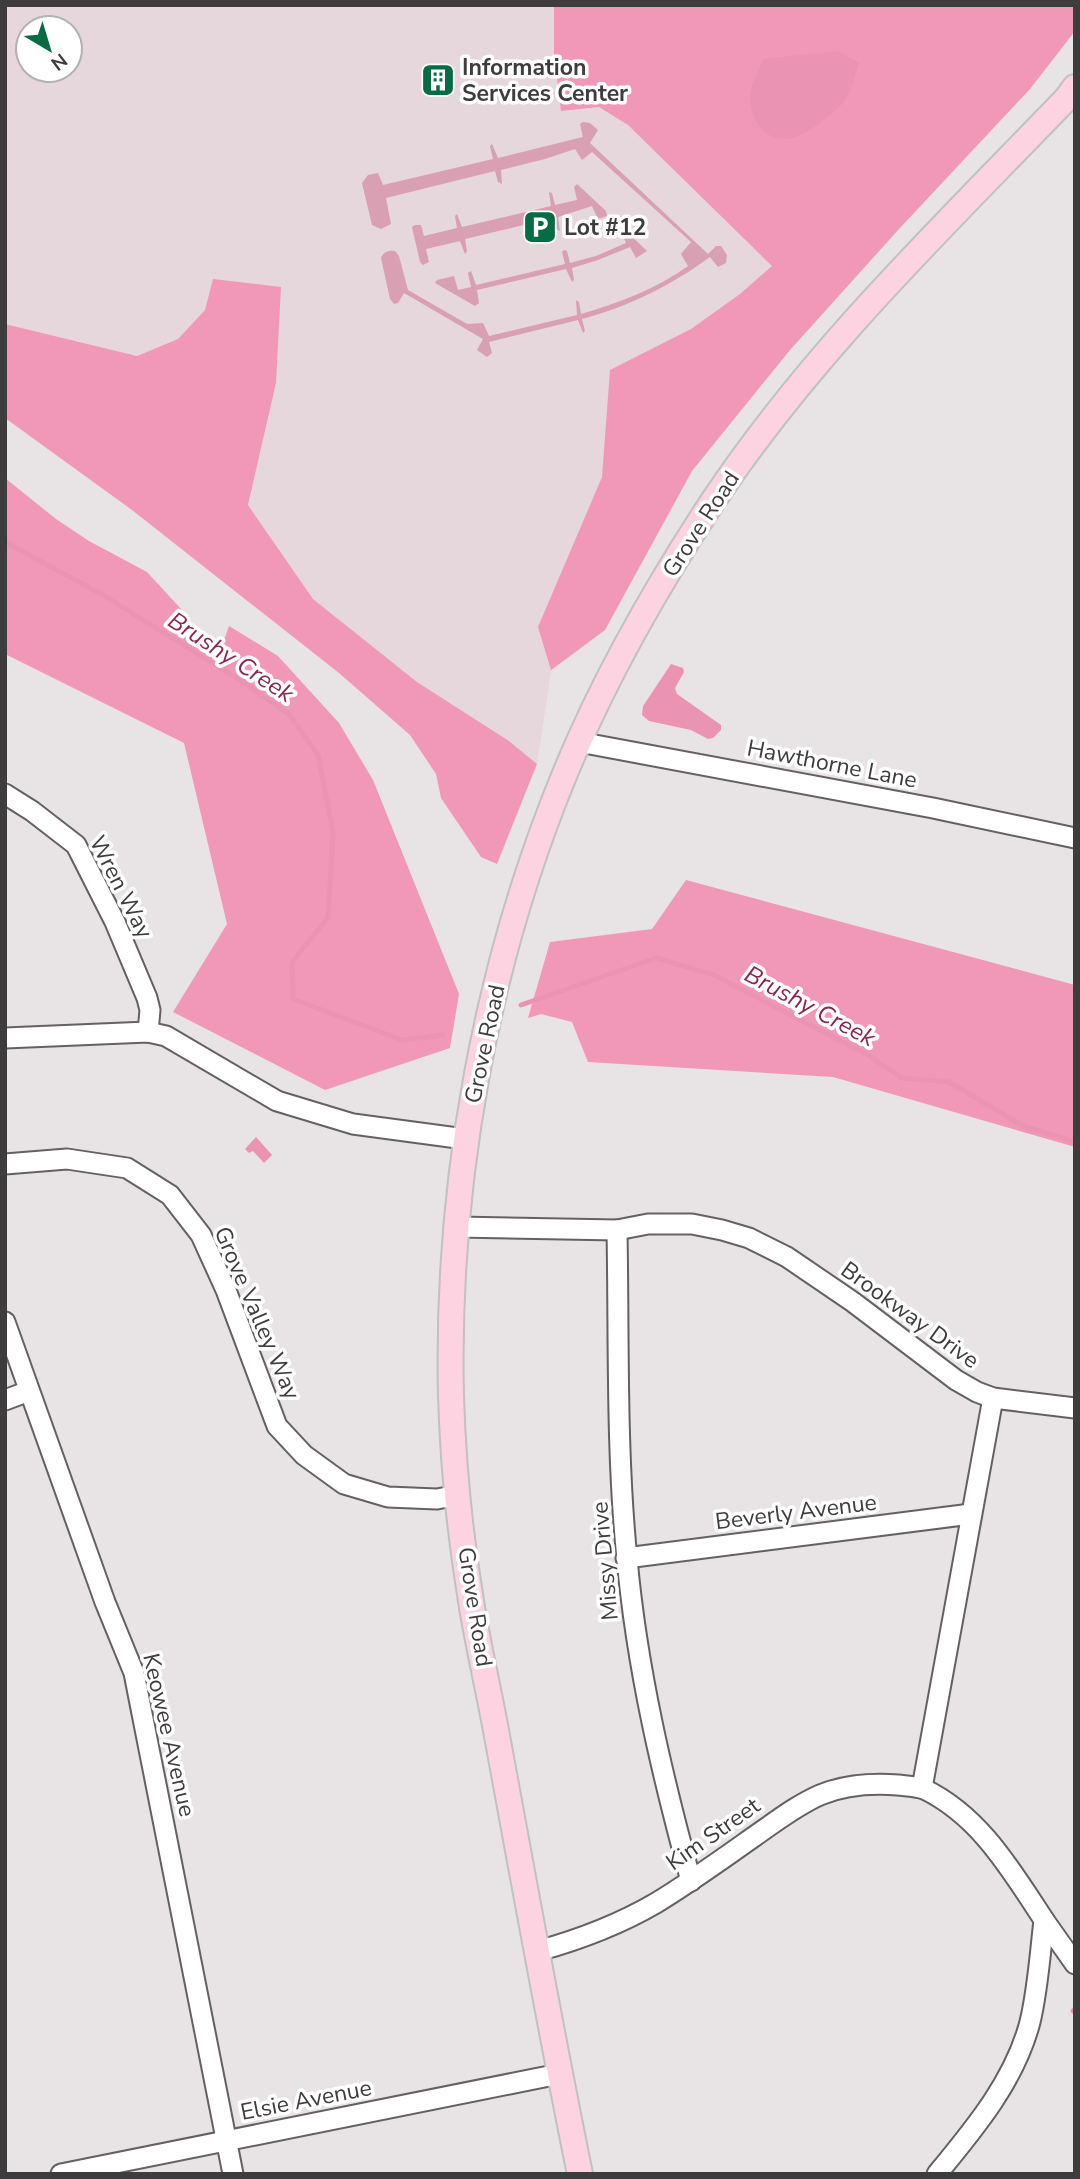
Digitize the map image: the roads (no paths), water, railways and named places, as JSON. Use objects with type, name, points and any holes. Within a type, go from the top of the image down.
[{"type":"main road","name":"Grove Road","points":[[580,2174],[471,1601],[458,1494],[451,1397],[452,1316],[465,1139],[497,982],[528,873],[579,742],[631,636],[716,497],[775,416],[836,343],[916,255],[1072,96]]},
{"type":"street","name":"Hawthorne Lane","points":[[579,742],[1073,834]]},
{"type":"street","name":"Wren Way","points":[[5,794],[76,845],[115,922],[147,999],[150,1010],[148,1032]]},
{"type":"street","points":[[5,1038],[148,1032],[166,1036],[277,1101],[353,1124],[465,1139]]},
{"type":"street","name":"Grove Valley Way","points":[[5,1164],[67,1159],[127,1168],[170,1195],[201,1235],[226,1290],[277,1426],[304,1455],[344,1484],[388,1497],[437,1499],[458,1494]]},
{"type":"street","name":"Brookway Drive","points":[[457,1227],[617,1230],[648,1224],[692,1224],[749,1238],[787,1257],[956,1380],[977,1392],[993,1398],[1075,1408]]},
{"type":"street","name":"Missy Drive","points":[[617,1230],[620,1430],[626,1558],[650,1717],[665,1786],[691,1881]]},
{"type":"street","name":"Keowee Avenue","points":[[5,1322],[105,1602],[134,1673],[233,2174]]},
{"type":"street","points":[[5,1400],[29,1391]]},
{"type":"street","points":[[993,1398],[922,1788],[956,1809],[981,1831],[1017,1876],[1075,1964]]},
{"type":"street","name":"Beverly Avenue","points":[[626,1558],[971,1514]]},
{"type":"street","name":"Kim Street","points":[[538,1951],[565,1944],[652,1905],[786,1814],[819,1795],[843,1787],[881,1784],[922,1788]]},
{"type":"street","points":[[937,2174],[985,2114],[1014,2062],[1030,2023],[1044,1920]]},
{"type":"street","name":"Elsie Avenue","points":[[61,2174],[559,2074]]},
{"type":"waterway","name":"Brushy Creek","points":[[5,542],[103,595],[289,714],[318,755],[333,833],[328,918],[292,962],[293,999],[402,1040],[443,1035]]},
{"type":"waterway","name":"Brushy Creek","points":[[521,1005],[656,958],[714,975],[866,1054],[902,1078],[949,1082],[1023,1126],[1075,1142]]},
{"type":"place","name":"Information Services Center","points":[[438,80]]},
{"type":"place","name":"Lot #12","points":[[540,227]]}]
